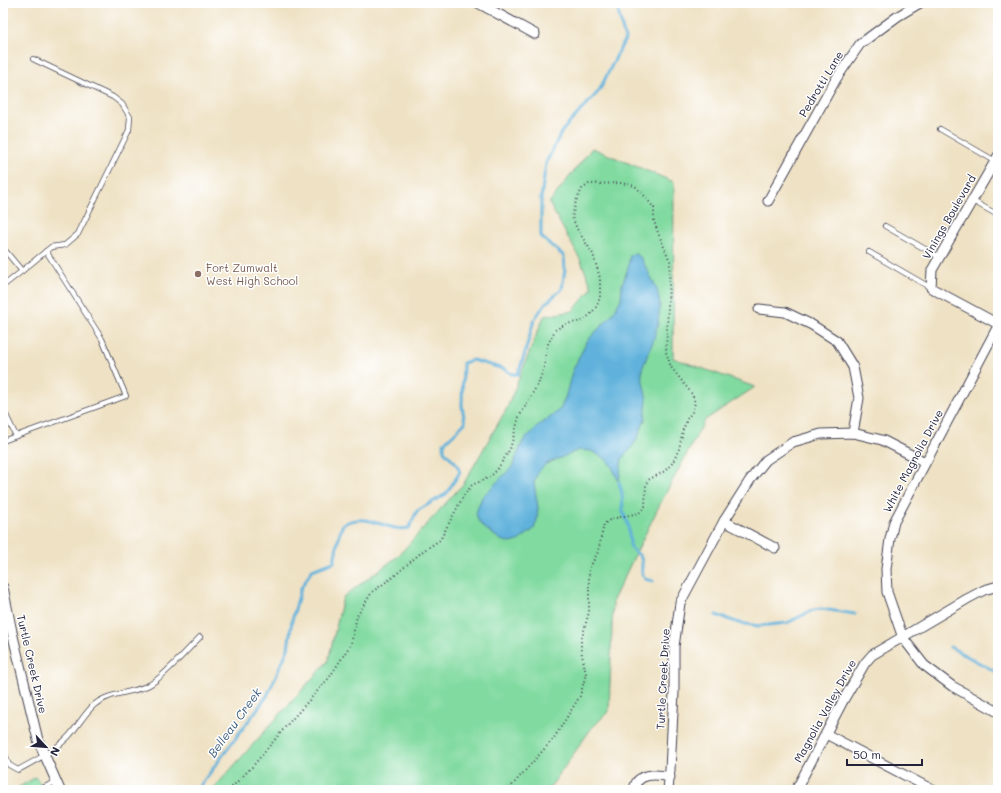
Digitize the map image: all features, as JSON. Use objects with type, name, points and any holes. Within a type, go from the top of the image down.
[{"type":"street","points":[[478,3],[535,34]]},
{"type":"street","name":"Pedrotti Lane","points":[[768,201],[836,79],[860,44],[898,16],[920,3]]},
{"type":"street","name":"Vinings Boulevard","points":[[931,288],[932,270],[971,200],[997,158]]},
{"type":"street","points":[[931,288],[998,328]]},
{"type":"street","points":[[759,309],[785,312],[837,341],[853,367],[859,398],[853,433]]},
{"type":"street","name":"White Magnolia Drive","points":[[998,328],[894,522],[886,569],[887,592],[903,638],[924,665],[952,686],[998,712]]},
{"type":"street","name":"Turtle Creek Drive","points":[[668,790],[670,777],[674,692],[674,648],[680,603],[724,521],[750,480],[766,460],[793,442],[821,434],[853,433],[882,440],[925,462]]},
{"type":"street","points":[[724,521],[775,548]]},
{"type":"street","name":"Magnolia Valley Drive","points":[[796,790],[865,662],[882,648],[903,638],[967,599],[984,590],[998,586]]},
{"type":"street","name":"Turtle Creek Drive","points":[[3,588],[7,633],[38,740],[57,786]]},
{"type":"street","points":[[826,734],[932,790]]},
{"type":"street","points":[[634,790],[640,779],[645,776],[661,774],[670,777]]},
{"type":"lane","points":[[3,286],[51,247],[65,245],[78,234],[129,130],[130,117],[122,104],[113,97],[33,59]]},
{"type":"lane","points":[[940,129],[997,158]]},
{"type":"lane","points":[[971,200],[998,215]]},
{"type":"lane","points":[[885,226],[939,257]]},
{"type":"lane","points":[[3,248],[22,271]]},
{"type":"lane","points":[[3,441],[126,396],[102,339],[46,252]]},
{"type":"lane","points":[[870,252],[931,288]]},
{"type":"lane","points":[[3,409],[16,436]]},
{"type":"lane","points":[[3,749],[9,765],[18,770],[44,756],[60,745],[70,735],[95,704],[107,697],[147,686],[157,680],[200,636]]},
{"type":"lane","points":[[39,790],[57,786]]},
{"type":"path","points":[[229,790],[252,767],[329,678],[351,644],[357,616],[372,592],[393,577],[423,551],[440,540],[464,495],[472,486],[490,477],[497,470],[510,449],[519,416],[539,382],[544,367],[547,346],[555,330],[566,324],[582,321],[590,315],[597,306],[600,297],[600,278],[593,254],[577,229],[572,217],[576,201],[582,189],[589,184],[622,183],[635,186],[654,208],[654,221],[670,261],[666,352],[671,367],[692,394],[695,403],[692,412],[682,430],[679,449],[673,462],[665,471],[648,480],[646,484],[645,506],[639,513],[611,519],[604,524],[598,552],[589,569],[589,612],[581,641],[581,650],[586,674],[580,696],[554,738],[508,790]]},
{"type":"green space","points":[[592,148],[674,182],[673,358],[755,387],[705,420],[660,504],[613,600],[609,711],[591,729],[551,786],[545,790],[212,790],[328,661],[343,597],[398,556],[464,483],[507,408],[544,316],[573,311],[592,288],[581,261],[549,203]]},
{"type":"green space","points":[[36,777],[45,790],[14,790]]},
{"type":"water","points":[[636,254],[641,258],[657,289],[660,304],[658,324],[654,339],[642,369],[642,377],[647,400],[645,419],[639,435],[631,449],[622,459],[619,482],[612,467],[606,459],[591,451],[579,450],[546,464],[538,472],[534,483],[538,507],[537,520],[534,529],[518,541],[511,543],[501,540],[483,527],[478,520],[476,513],[482,497],[512,467],[523,441],[540,424],[561,408],[572,372],[587,341],[612,315],[621,299],[622,285],[628,268],[630,255]]},
{"type":"waterway","name":"Belleau Creek","points":[[197,790],[267,696],[288,649],[292,620],[301,588],[312,570],[334,562],[339,535],[343,524],[362,520],[393,528],[409,528],[417,511],[446,494],[460,472],[456,463],[444,451],[444,443],[465,423],[462,406],[463,363],[473,360],[504,369],[512,374],[518,374],[534,320],[545,304],[562,289],[565,269],[564,256],[541,237],[541,198],[546,163],[562,131],[599,91],[625,39],[616,3]]},
{"type":"waterway","points":[[619,482],[622,493],[623,512],[628,524],[631,548],[640,556],[642,561],[642,574],[645,579],[653,581]]},
{"type":"waterway","points":[[716,615],[739,623],[759,626],[787,623],[813,610],[822,609],[855,614]]},
{"type":"waterway","points":[[950,647],[998,673]]},
{"type":"place","name":"Fort Zumwalt West High School","points":[[198,274]]}]
